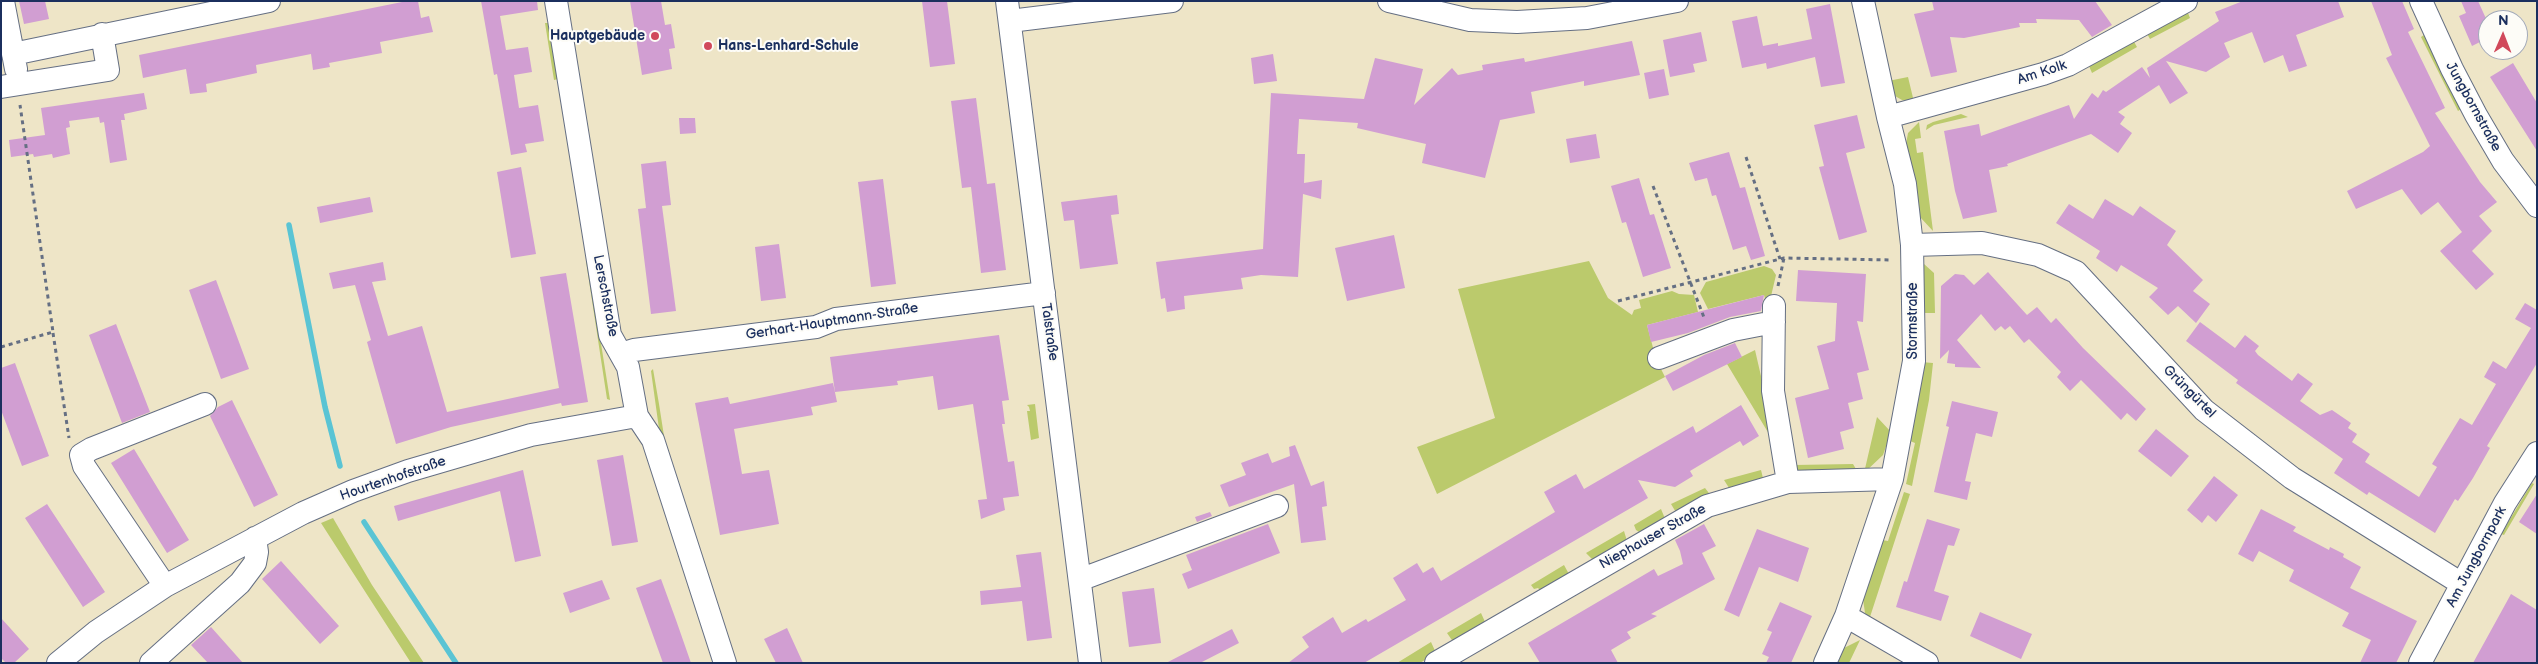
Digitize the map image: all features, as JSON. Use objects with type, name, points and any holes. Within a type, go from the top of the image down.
[{"type":"street","points":[[3,1],[14,54],[10,86],[108,70],[102,34]]},
{"type":"street","points":[[14,54],[102,34],[269,1]]},
{"type":"street","name":"Lerschstraße","points":[[556,1],[610,335],[628,367],[637,416],[653,440],[725,663]]},
{"type":"street","points":[[1008,11],[1172,1]]},
{"type":"street","points":[[1390,1],[1454,9],[1470,20],[1517,22],[1585,10],[1677,1]]},
{"type":"street","name":"Stormstraße","points":[[1825,663],[1846,616],[1892,479],[1914,361],[1912,253],[1905,184],[1888,117],[1863,1]]},
{"type":"street","name":"Am Kolk","points":[[1888,117],[2043,74],[2068,65],[2186,1]]},
{"type":"street","name":"Jungbornstraße","points":[[2421,1],[2476,116],[2503,161],[2537,206]]},
{"type":"street","name":"Talstraße","points":[[1008,11],[1082,579],[1090,663]]},
{"type":"street","name":"Grüngürtel","points":[[1912,253],[1982,243],[2038,255],[2076,272],[2204,410],[2292,478],[2462,584]]},
{"type":"street","name":"Gerhart-Hauptmann-Straße","points":[[621,354],[634,350],[816,327],[836,319],[1044,293]]},
{"type":"street","points":[[1659,358],[1774,314],[1773,391],[1788,482]]},
{"type":"street","points":[[165,586],[84,466],[81,456],[90,449],[205,404]]},
{"type":"street","name":"Hourtenhofstraße","points":[[58,663],[96,632],[165,586],[254,538],[353,491],[408,471],[531,435],[637,416]]},
{"type":"street","name":"Am Jungbornpark","points":[[2420,663],[2505,503],[2537,453]]},
{"type":"street","name":"Niephauser Straße","points":[[1436,663],[1707,506],[1754,490],[1788,482],[1892,479]]},
{"type":"street","points":[[1082,579],[1277,506]]},
{"type":"street","points":[[151,663],[240,583],[255,563],[257,552],[254,538]]},
{"type":"street","points":[[1846,616],[1927,663]]},
{"type":"path","points":[[10,86],[53,332],[70,448],[81,456]]},
{"type":"path","points":[[1746,157],[1782,258],[1774,314]]},
{"type":"path","points":[[1653,186],[1692,282],[1712,338]]},
{"type":"path","points":[[1618,301],[1782,258],[1912,253]]},
{"type":"path","points":[[1,348],[53,332]]},
{"type":"green space","points":[[2188,13],[2190,18],[2150,39],[2146,32]]},
{"type":"green space","points":[[545,23],[548,23],[558,79],[554,80]]},
{"type":"green space","points":[[2424,35],[2461,109],[2458,111],[2421,37]]},
{"type":"green space","points":[[2133,40],[2137,47],[2092,73],[2089,66]]},
{"type":"green space","points":[[1908,77],[1914,102],[1902,100],[1895,96],[1888,81]]},
{"type":"green space","points":[[1961,114],[1968,117],[1934,125],[1926,130],[1927,125],[1933,122]]},
{"type":"green space","points":[[1919,122],[1921,138],[1915,139],[1917,153],[1923,152],[1933,231],[1920,217],[1906,144],[1908,133]]},
{"type":"green space","points":[[586,261],[588,262],[610,400],[607,399]]},
{"type":"green space","points":[[1589,261],[1608,298],[1632,315],[1634,310],[1641,308],[1639,300],[1672,291],[1679,294],[1694,295],[1698,312],[1647,325],[1656,359],[1665,377],[1437,494],[1417,447],[1495,418],[1458,289]]},
{"type":"green space","points":[[1924,264],[1934,273],[1935,313],[1923,313]]},
{"type":"green space","points":[[1764,266],[1772,269],[1776,275],[1768,309],[1764,295],[1708,309],[1700,293],[1706,282]]},
{"type":"green space","points":[[1755,350],[1769,411],[1769,434],[1727,364]]},
{"type":"green space","points":[[1921,362],[1933,363],[1929,400],[1912,486],[1906,484],[1915,443],[1910,441]]},
{"type":"green space","points":[[653,369],[664,436],[660,436],[651,371]]},
{"type":"green space","points":[[1035,404],[1039,438],[1031,440],[1027,411],[1030,411],[1027,405]]},
{"type":"green space","points":[[1877,417],[1891,432],[1883,455],[1864,473]]},
{"type":"green space","points":[[1853,464],[1856,469],[1796,477],[1794,465]]},
{"type":"green space","points":[[1761,470],[1764,482],[1731,491],[1724,480]]},
{"type":"green space","points":[[2532,483],[2534,484],[2504,535],[2501,534]]},
{"type":"green space","points":[[1705,488],[1712,497],[1677,514],[1671,504]]},
{"type":"green space","points":[[1904,492],[1910,494],[1869,620],[1865,613],[1863,599],[1882,540],[1888,541]]},
{"type":"green space","points":[[1661,509],[1666,521],[1639,532],[1636,530],[1634,525]]},
{"type":"green space","points":[[333,518],[372,585],[424,663],[411,663],[321,523]]},
{"type":"green space","points":[[1624,531],[1627,541],[1595,562],[1586,553]]},
{"type":"green space","points":[[1564,565],[1570,576],[1542,592],[1538,588],[1534,589],[1531,585]]},
{"type":"green space","points":[[1481,613],[1486,624],[1454,643],[1447,633]]},
{"type":"green space","points":[[1860,640],[1849,663],[1836,663],[1844,648]]},
{"type":"green space","points":[[1431,642],[1436,653],[1420,663],[1397,663]]},
{"type":"building","points":[[19,1],[45,1],[49,19],[24,24]]},
{"type":"building","points":[[407,1],[418,1],[421,18],[429,16],[433,32],[380,42],[382,53],[329,63],[330,67],[313,70],[311,54],[256,65],[257,73],[206,84],[207,92],[190,94],[186,69],[143,78],[139,55]]},
{"type":"building","points":[[481,1],[537,1],[538,10],[500,16],[506,50],[528,47],[532,72],[514,75],[519,108],[538,105],[544,141],[525,144],[527,152],[511,155],[497,74],[494,75]]},
{"type":"building","name":"Hauptgebäude","points":[[630,1],[661,1],[665,25],[671,24],[675,48],[669,49],[672,69],[642,75]]},
{"type":"building","points":[[922,1],[947,1],[955,64],[930,67]]},
{"type":"building","points":[[1932,1],[2095,1],[2112,25],[2092,37],[2079,20],[2036,19],[2037,23],[2019,23],[2020,27],[1964,38],[1950,37],[1957,72],[1931,77],[1914,14],[1934,10]]},
{"type":"building","points":[[2243,1],[2338,1],[2344,17],[2296,35],[2307,66],[2289,72],[2283,55],[2264,63],[2252,32],[2224,43],[2230,57],[2206,72],[2166,61],[2188,93],[2170,104],[2159,85],[2118,112],[2125,117],[2120,124],[2132,133],[2118,153],[2091,134],[2007,164],[2008,166],[1989,170],[1997,212],[1963,219],[1955,191],[1944,131],[1979,124],[1981,136],[2069,105],[2074,119],[2092,93],[2098,98],[2103,90],[2106,92],[2142,67],[2150,78],[2147,68],[2219,21],[2215,12]]},
{"type":"building","points":[[2371,1],[2402,1],[2414,29],[2408,32],[2445,108],[2435,113],[2480,182],[2497,202],[2479,216],[2492,231],[2472,251],[2494,274],[2476,290],[2440,251],[2462,232],[2438,202],[2421,215],[2402,189],[2356,209],[2347,191],[2423,152],[2430,146],[2386,58],[2392,55]]},
{"type":"building","points":[[2461,1],[2478,1],[2482,10],[2478,10],[2478,43],[2472,46],[2459,16],[2466,13]]},
{"type":"building","points":[[1830,4],[1845,83],[1821,87],[1815,57],[1767,69],[1766,63],[1742,68],[1732,21],[1757,16],[1763,46],[1778,43],[1778,46],[1812,39],[1806,9]]},
{"type":"building","points":[[1701,32],[1707,61],[1693,64],[1695,72],[1670,77],[1663,40]]},
{"type":"building","points":[[1632,41],[1640,75],[1584,86],[1584,81],[1531,92],[1535,113],[1500,120],[1485,178],[1422,163],[1426,144],[1357,128],[1358,123],[1299,119],[1297,154],[1305,154],[1304,183],[1322,180],[1321,199],[1303,194],[1298,277],[1261,275],[1241,278],[1243,289],[1184,296],[1185,309],[1167,312],[1165,298],[1161,299],[1156,262],[1263,249],[1271,93],[1364,99],[1375,58],[1423,69],[1414,105],[1452,68],[1458,75],[1483,70],[1482,65],[1524,58],[1525,62]]},
{"type":"building","points":[[1273,54],[1277,81],[1254,84],[1251,58]]},
{"type":"building","points":[[2513,63],[2537,103],[2537,151],[2490,77]]},
{"type":"building","points":[[1664,69],[1669,95],[1649,99],[1644,73]]},
{"type":"building","points":[[144,93],[147,109],[124,114],[125,120],[121,120],[127,160],[110,163],[104,122],[100,123],[99,117],[69,121],[70,127],[66,128],[70,154],[53,158],[52,154],[34,157],[33,154],[11,157],[9,140],[45,135],[41,108]]},
{"type":"building","points":[[976,98],[987,184],[995,183],[1006,270],[981,273],[971,187],[962,188],[951,101]]},
{"type":"building","points":[[1857,115],[1865,148],[1846,153],[1867,232],[1839,240],[1819,167],[1824,166],[1814,125]]},
{"type":"building","points":[[679,118],[695,118],[696,133],[680,134]]},
{"type":"building","points":[[1596,134],[1600,158],[1570,163],[1566,139]]},
{"type":"building","points":[[1729,152],[1740,188],[1745,187],[1765,256],[1751,260],[1746,246],[1733,250],[1716,195],[1712,196],[1707,178],[1695,181],[1689,163]]},
{"type":"building","points":[[666,161],[671,205],[662,206],[676,311],[651,314],[638,209],[646,208],[641,164]]},
{"type":"building","points":[[521,167],[536,254],[511,258],[497,172]]},
{"type":"building","points":[[1639,178],[1650,215],[1654,214],[1671,268],[1643,277],[1626,222],[1622,223],[1611,186]]},
{"type":"building","points":[[883,179],[896,284],[871,287],[858,182]]},
{"type":"building","points":[[1117,195],[1119,214],[1111,215],[1118,264],[1080,269],[1074,220],[1064,221],[1061,202]]},
{"type":"building","points":[[370,197],[373,212],[320,223],[317,207]]},
{"type":"building","points":[[2105,199],[2133,216],[2140,206],[2176,231],[2167,245],[2203,280],[2193,291],[2210,304],[2196,323],[2178,306],[2168,315],[2149,297],[2158,288],[2121,265],[2117,272],[2096,258],[2100,251],[2056,223],[2069,204],[2093,219]]},
{"type":"building","points":[[1394,235],[1405,288],[1347,301],[1335,248]]},
{"type":"building","points":[[779,244],[786,298],[761,301],[755,247]]},
{"type":"building","points":[[383,262],[386,280],[372,282],[388,336],[422,326],[447,412],[559,388],[540,277],[566,273],[588,402],[562,406],[561,403],[451,427],[396,444],[367,342],[371,340],[355,285],[333,289],[329,273]]},
{"type":"building","points":[[1798,270],[1866,274],[1863,322],[1857,321],[1869,370],[1857,373],[1863,399],[1848,403],[1854,428],[1840,432],[1844,449],[1808,458],[1795,398],[1829,389],[1817,346],[1835,341],[1837,303],[1796,301]]},
{"type":"building","points":[[1988,272],[2027,315],[2037,307],[2051,323],[2056,318],[2083,348],[2146,409],[2136,421],[2127,413],[2121,420],[2081,380],[2070,391],[2057,377],[2061,372],[2029,339],[2024,343],[2010,326],[2005,330],[2001,326],[1995,331],[1981,314],[1957,340],[1981,368],[1955,367],[1955,364],[1947,363],[1949,350],[1940,359],[1941,286],[1955,274],[1964,275],[1974,285]]},
{"type":"building","points":[[216,280],[249,369],[221,379],[189,290]]},
{"type":"building","points":[[1764,295],[1761,311],[1730,317],[1688,333],[1651,342],[1647,325]]},
{"type":"building","points":[[2525,303],[2537,310],[2537,363],[2487,446],[2490,448],[2473,478],[2458,501],[2455,499],[2435,533],[2369,492],[2367,495],[2334,473],[2343,459],[2236,383],[2238,380],[2186,341],[2200,322],[2235,348],[2245,335],[2259,346],[2255,351],[2258,355],[2292,381],[2298,373],[2313,384],[2300,401],[2320,415],[2332,410],[2351,423],[2348,428],[2357,434],[2352,442],[2370,454],[2365,462],[2419,497],[2437,467],[2432,464],[2460,418],[2472,425],[2496,384],[2484,377],[2493,361],[2506,369],[2531,328],[2515,319]]},
{"type":"building","points":[[116,324],[150,412],[122,423],[89,335]]},
{"type":"building","points":[[999,335],[1009,400],[1002,401],[1005,424],[1002,424],[1008,462],[1014,461],[1019,496],[1003,498],[1005,510],[981,519],[978,500],[987,499],[973,404],[938,410],[933,376],[897,381],[898,385],[835,392],[830,357]]},
{"type":"building","points":[[1735,343],[1742,357],[1673,391],[1665,376],[1704,355]]},
{"type":"building","points":[[15,363],[49,456],[22,466],[1,410],[1,368]]},
{"type":"building","points":[[833,383],[837,402],[811,407],[813,415],[734,429],[742,474],[769,470],[779,524],[720,535],[695,403],[728,397],[730,404]]},
{"type":"building","points":[[232,400],[278,495],[254,507],[210,416],[218,407]]},
{"type":"building","points":[[1952,401],[1998,412],[1992,437],[1976,433],[1965,481],[1971,482],[1967,500],[1934,492],[1949,427],[1946,426]]},
{"type":"building","points":[[1741,405],[1759,436],[1743,446],[1740,441],[1690,471],[1693,476],[1675,487],[1638,480],[1648,498],[1364,663],[1288,663],[1309,647],[1302,637],[1333,617],[1342,633],[1366,619],[1368,622],[1406,600],[1393,578],[1417,563],[1423,573],[1433,567],[1441,581],[1555,512],[1544,492],[1576,474],[1584,489],[1693,426],[1696,433]]},
{"type":"building","points":[[2156,429],[2189,456],[2171,477],[2138,451]]},
{"type":"building","points":[[1295,445],[1311,486],[1324,481],[1327,506],[1322,507],[1326,540],[1301,543],[1294,484],[1229,507],[1220,485],[1246,475],[1241,463],[1268,453],[1272,463],[1290,456],[1289,447]]},
{"type":"building","points":[[134,449],[189,540],[167,553],[111,463]]},
{"type":"building","points":[[623,455],[638,542],[612,546],[597,460]]},
{"type":"building","points":[[523,470],[541,556],[515,562],[500,491],[398,521],[394,506]]},
{"type":"building","points":[[2214,476],[2238,495],[2216,522],[2208,515],[2202,523],[2187,510]]},
{"type":"building","points":[[2537,494],[2537,534],[2519,522]]},
{"type":"building","points":[[47,504],[105,592],[83,607],[25,518]]},
{"type":"building","points":[[2261,509],[2296,527],[2293,531],[2329,550],[2330,547],[2344,554],[2343,557],[2361,567],[2350,588],[2417,621],[2396,663],[2360,663],[2371,640],[2342,626],[2349,613],[2289,581],[2294,570],[2259,551],[2253,562],[2238,554]]},
{"type":"building","points":[[1210,512],[1212,516],[1197,522],[1195,517]]},
{"type":"building","points":[[1927,519],[1960,529],[1954,546],[1948,545],[1934,591],[1949,596],[1941,621],[1896,607],[1904,581],[1907,582]]},
{"type":"building","points":[[1268,524],[1280,553],[1188,589],[1182,574],[1192,570],[1186,555]]},
{"type":"building","points":[[1704,524],[1716,546],[1702,553],[1715,579],[1651,614],[1657,616],[1627,632],[1631,638],[1611,650],[1618,663],[1540,663],[1528,643],[1654,569],[1658,576],[1683,564],[1675,540]]},
{"type":"building","points":[[1757,529],[1809,548],[1798,582],[1759,567],[1739,617],[1724,610]]},
{"type":"building","points":[[1041,552],[1052,638],[1027,641],[1022,601],[981,605],[980,591],[1021,587],[1016,555]]},
{"type":"building","points":[[281,561],[339,626],[320,644],[262,579]]},
{"type":"building","points":[[661,579],[691,663],[663,663],[636,588]]},
{"type":"building","points":[[602,580],[610,599],[570,613],[563,593]]},
{"type":"building","points":[[1154,588],[1161,643],[1129,647],[1122,592]]},
{"type":"building","points":[[2511,594],[2537,610],[2537,663],[2473,663]]},
{"type":"building","points":[[1780,602],[1812,616],[1791,663],[1766,663],[1769,657],[1762,654],[1772,632],[1767,630]]},
{"type":"building","points":[[1980,612],[2032,634],[2021,659],[1970,636]]},
{"type":"building","points":[[1,618],[29,649],[14,663],[6,663],[1,658]]},
{"type":"building","points":[[211,627],[243,663],[208,663],[191,645]]},
{"type":"building","points":[[787,628],[803,663],[776,663],[764,639]]},
{"type":"building","points":[[1232,629],[1239,643],[1200,663],[1166,663]]},
{"type":"waterway","points":[[289,225],[325,407],[340,466]]},
{"type":"waterway","points":[[364,522],[456,663]]},
{"type":"place","name":"Hauptgebäude","points":[[655,36]]},
{"type":"place","name":"Hans-Lenhard-Schule","points":[[708,46]]}]
